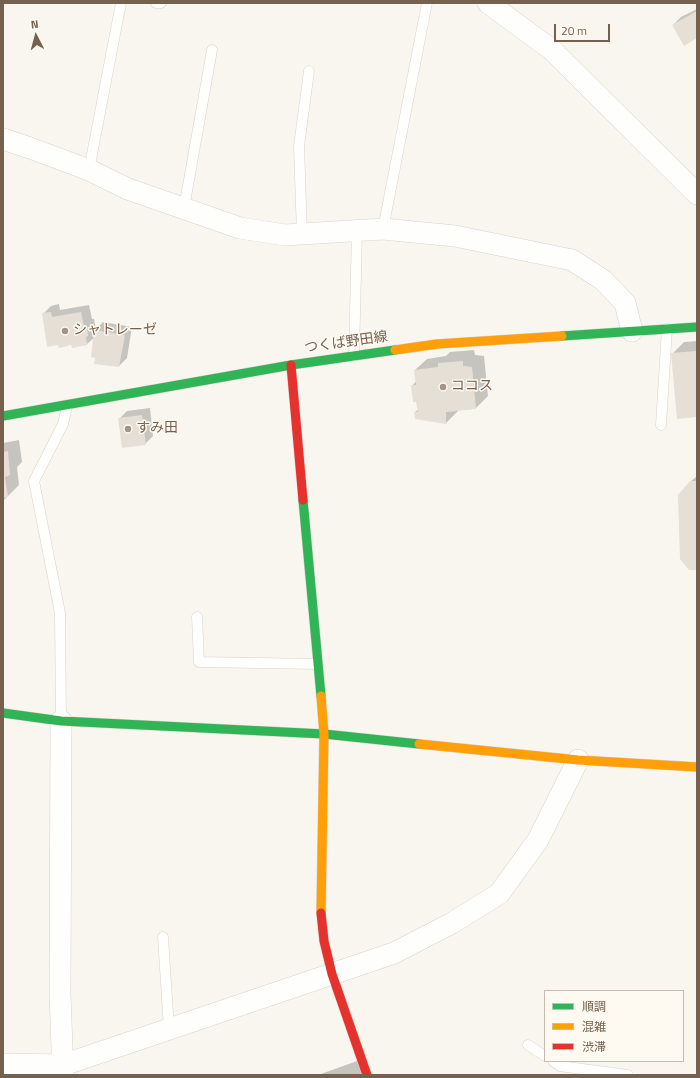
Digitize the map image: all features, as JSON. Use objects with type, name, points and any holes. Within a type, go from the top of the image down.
[{"type":"street","points":[[488,3],[552,50],[697,194]]},
{"type":"street","points":[[3,139],[89,170],[128,188],[240,228],[285,235],[383,229],[455,236],[572,260],[603,280],[625,303],[632,331]]},
{"type":"street","name":"つくば野田線","points":[[3,416],[291,365],[437,344],[697,327]]},
{"type":"street","points":[[291,365],[324,734],[322,918],[324,941],[332,974],[367,1075]]},
{"type":"street","points":[[3,713],[62,721],[324,734],[578,760],[697,767]]},
{"type":"street","points":[[62,721],[60,994],[63,1070]]},
{"type":"street","points":[[3,1064],[63,1070],[169,1029],[394,953],[452,923],[499,894],[538,840],[578,760]]},
{"type":"lane","points":[[89,170],[121,3]]},
{"type":"lane","points":[[156,3],[161,3]]},
{"type":"lane","points":[[383,229],[427,3]]},
{"type":"lane","points":[[184,208],[212,50]]},
{"type":"lane","points":[[302,234],[299,146],[309,71]]},
{"type":"lane","points":[[354,356],[357,231]]},
{"type":"lane","points":[[661,425],[667,329]]},
{"type":"lane","points":[[62,721],[60,613],[34,481],[63,424],[66,406]]},
{"type":"lane","points":[[197,617],[199,662],[317,664]]},
{"type":"lane","points":[[163,937],[169,1029]]},
{"type":"lane","points":[[528,1045],[544,1055]]},
{"type":"lane","points":[[554,1062],[560,1066],[628,1075]]},
{"type":"building","points":[[697,11],[697,38],[684,46],[672,25]]},
{"type":"building","points":[[51,312],[52,317],[81,312],[84,326],[87,326],[87,345],[72,348],[71,345],[59,348],[58,345],[47,347],[42,313]]},
{"type":"building","points":[[94,330],[125,335],[119,367],[94,364],[95,358],[91,357]]},
{"type":"building","points":[[697,351],[697,417],[677,419],[671,353]]},
{"type":"building","points":[[463,361],[463,366],[472,367],[476,409],[446,412],[446,424],[415,419],[414,412],[418,412],[416,402],[413,402],[411,385],[416,385],[414,370],[438,367],[438,363]]},
{"type":"building","points":[[142,415],[146,445],[122,448],[118,418]]},
{"type":"building","points":[[8,451],[10,475],[5,477],[8,497],[3,498],[3,452]]},
{"type":"building","points":[[690,481],[697,481],[697,570],[689,570],[680,559],[678,495]]},
{"type":"traffic: fast","points":[[562,336],[697,327]]},
{"type":"traffic: fast","points":[[3,416],[291,365],[395,350]]},
{"type":"traffic: fast","points":[[303,500],[321,696]]},
{"type":"traffic: fast","points":[[3,713],[61,721],[324,734],[419,744]]},
{"type":"traffic: slow","points":[[395,350],[437,344],[562,336]]},
{"type":"traffic: slow","points":[[321,696],[324,734],[321,913]]},
{"type":"traffic: slow","points":[[419,744],[578,760],[697,767]]},
{"type":"traffic: jam","points":[[291,365],[303,500]]},
{"type":"traffic: jam","points":[[321,913],[324,941],[332,974],[367,1075]]},
{"type":"place","name":"シャトレーゼ","points":[[65,331]]},
{"type":"place","name":"ココス","points":[[443,387]]},
{"type":"place","name":"すみ田","points":[[128,429]]}]
